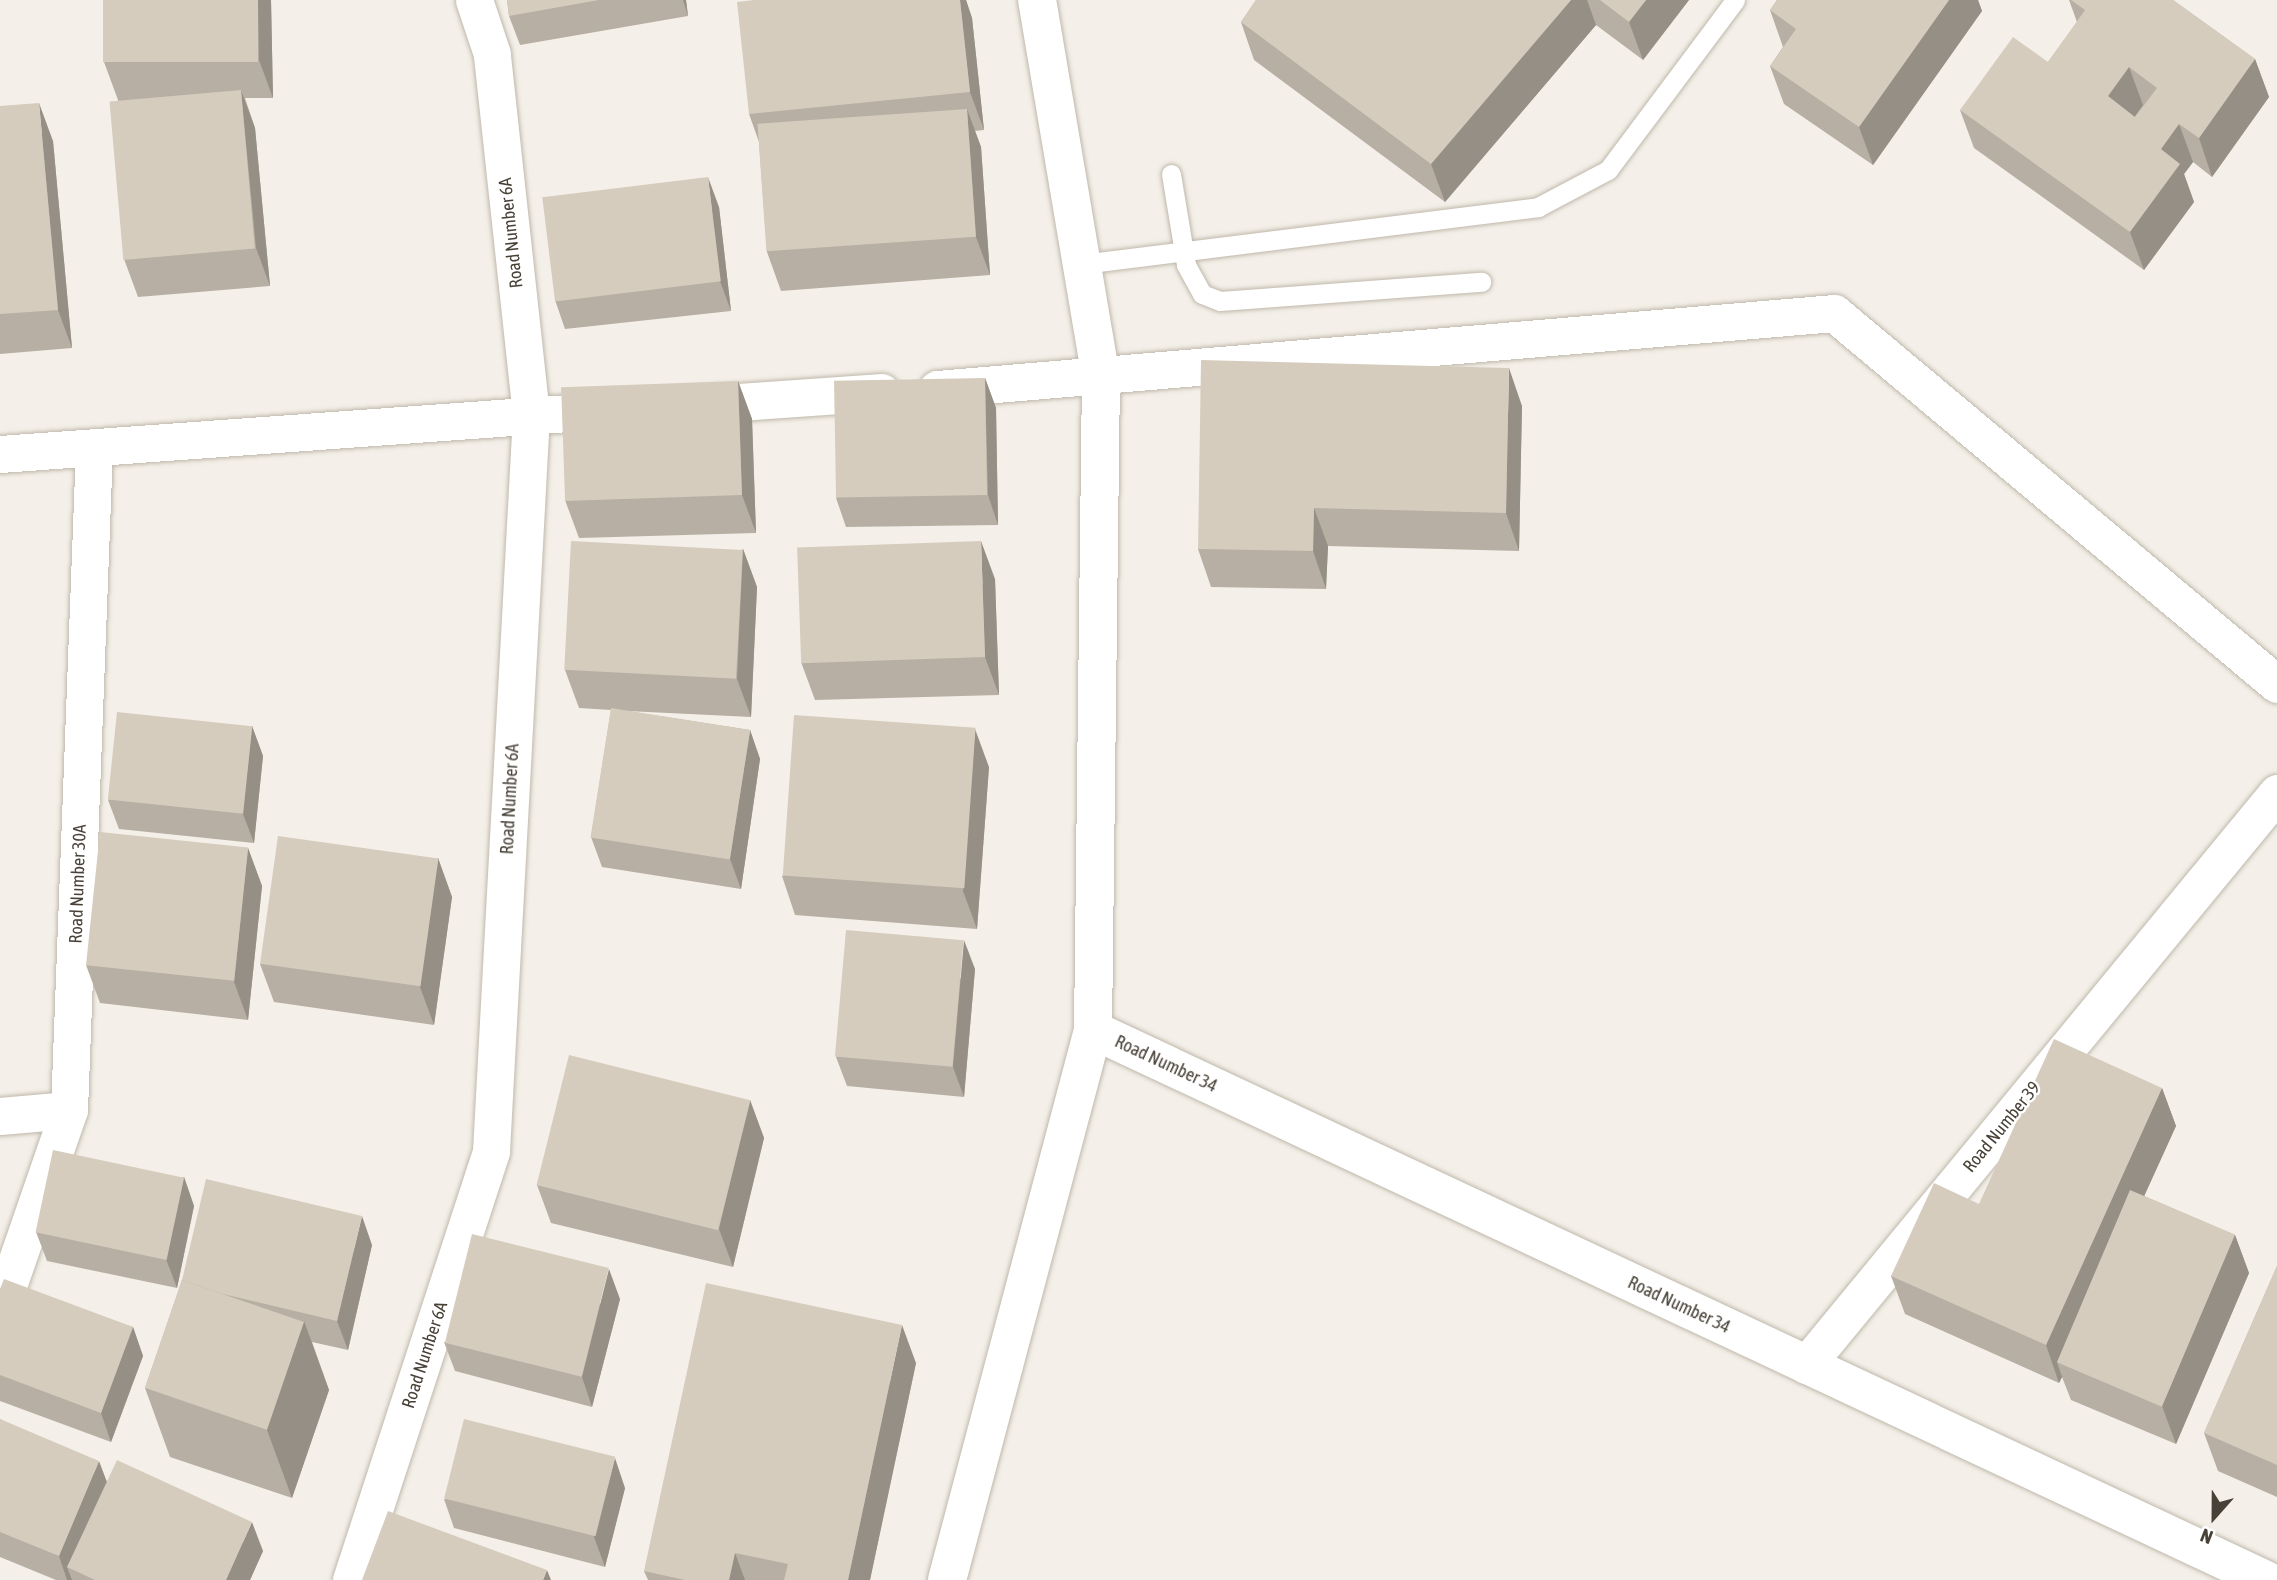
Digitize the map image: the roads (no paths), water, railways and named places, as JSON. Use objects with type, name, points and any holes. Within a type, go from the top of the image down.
[{"type":"street","name":"Road Number 6A","points":[[351,1580],[491,1152],[531,415],[492,54],[474,0]]},
{"type":"street","points":[[947,1580],[1093,1030],[1101,378],[1037,0]]},
{"type":"street","points":[[0,454],[531,415],[1101,378],[1834,313],[2277,684]]},
{"type":"street","name":"Road Number 30A","points":[[0,1309],[69,1110],[94,447]]},
{"type":"street","name":"Road Number 39","points":[[1806,1365],[2277,793]]},
{"type":"street","name":"Road Number 34","points":[[1093,1030],[2266,1580]]},
{"type":"street","points":[[0,1116],[69,1110]]},
{"type":"lane","points":[[1082,264],[1538,207],[1608,170],[1735,0]]},
{"type":"lane","points":[[1171,174],[1182,252],[1202,294],[1220,301],[1481,282]]}]
